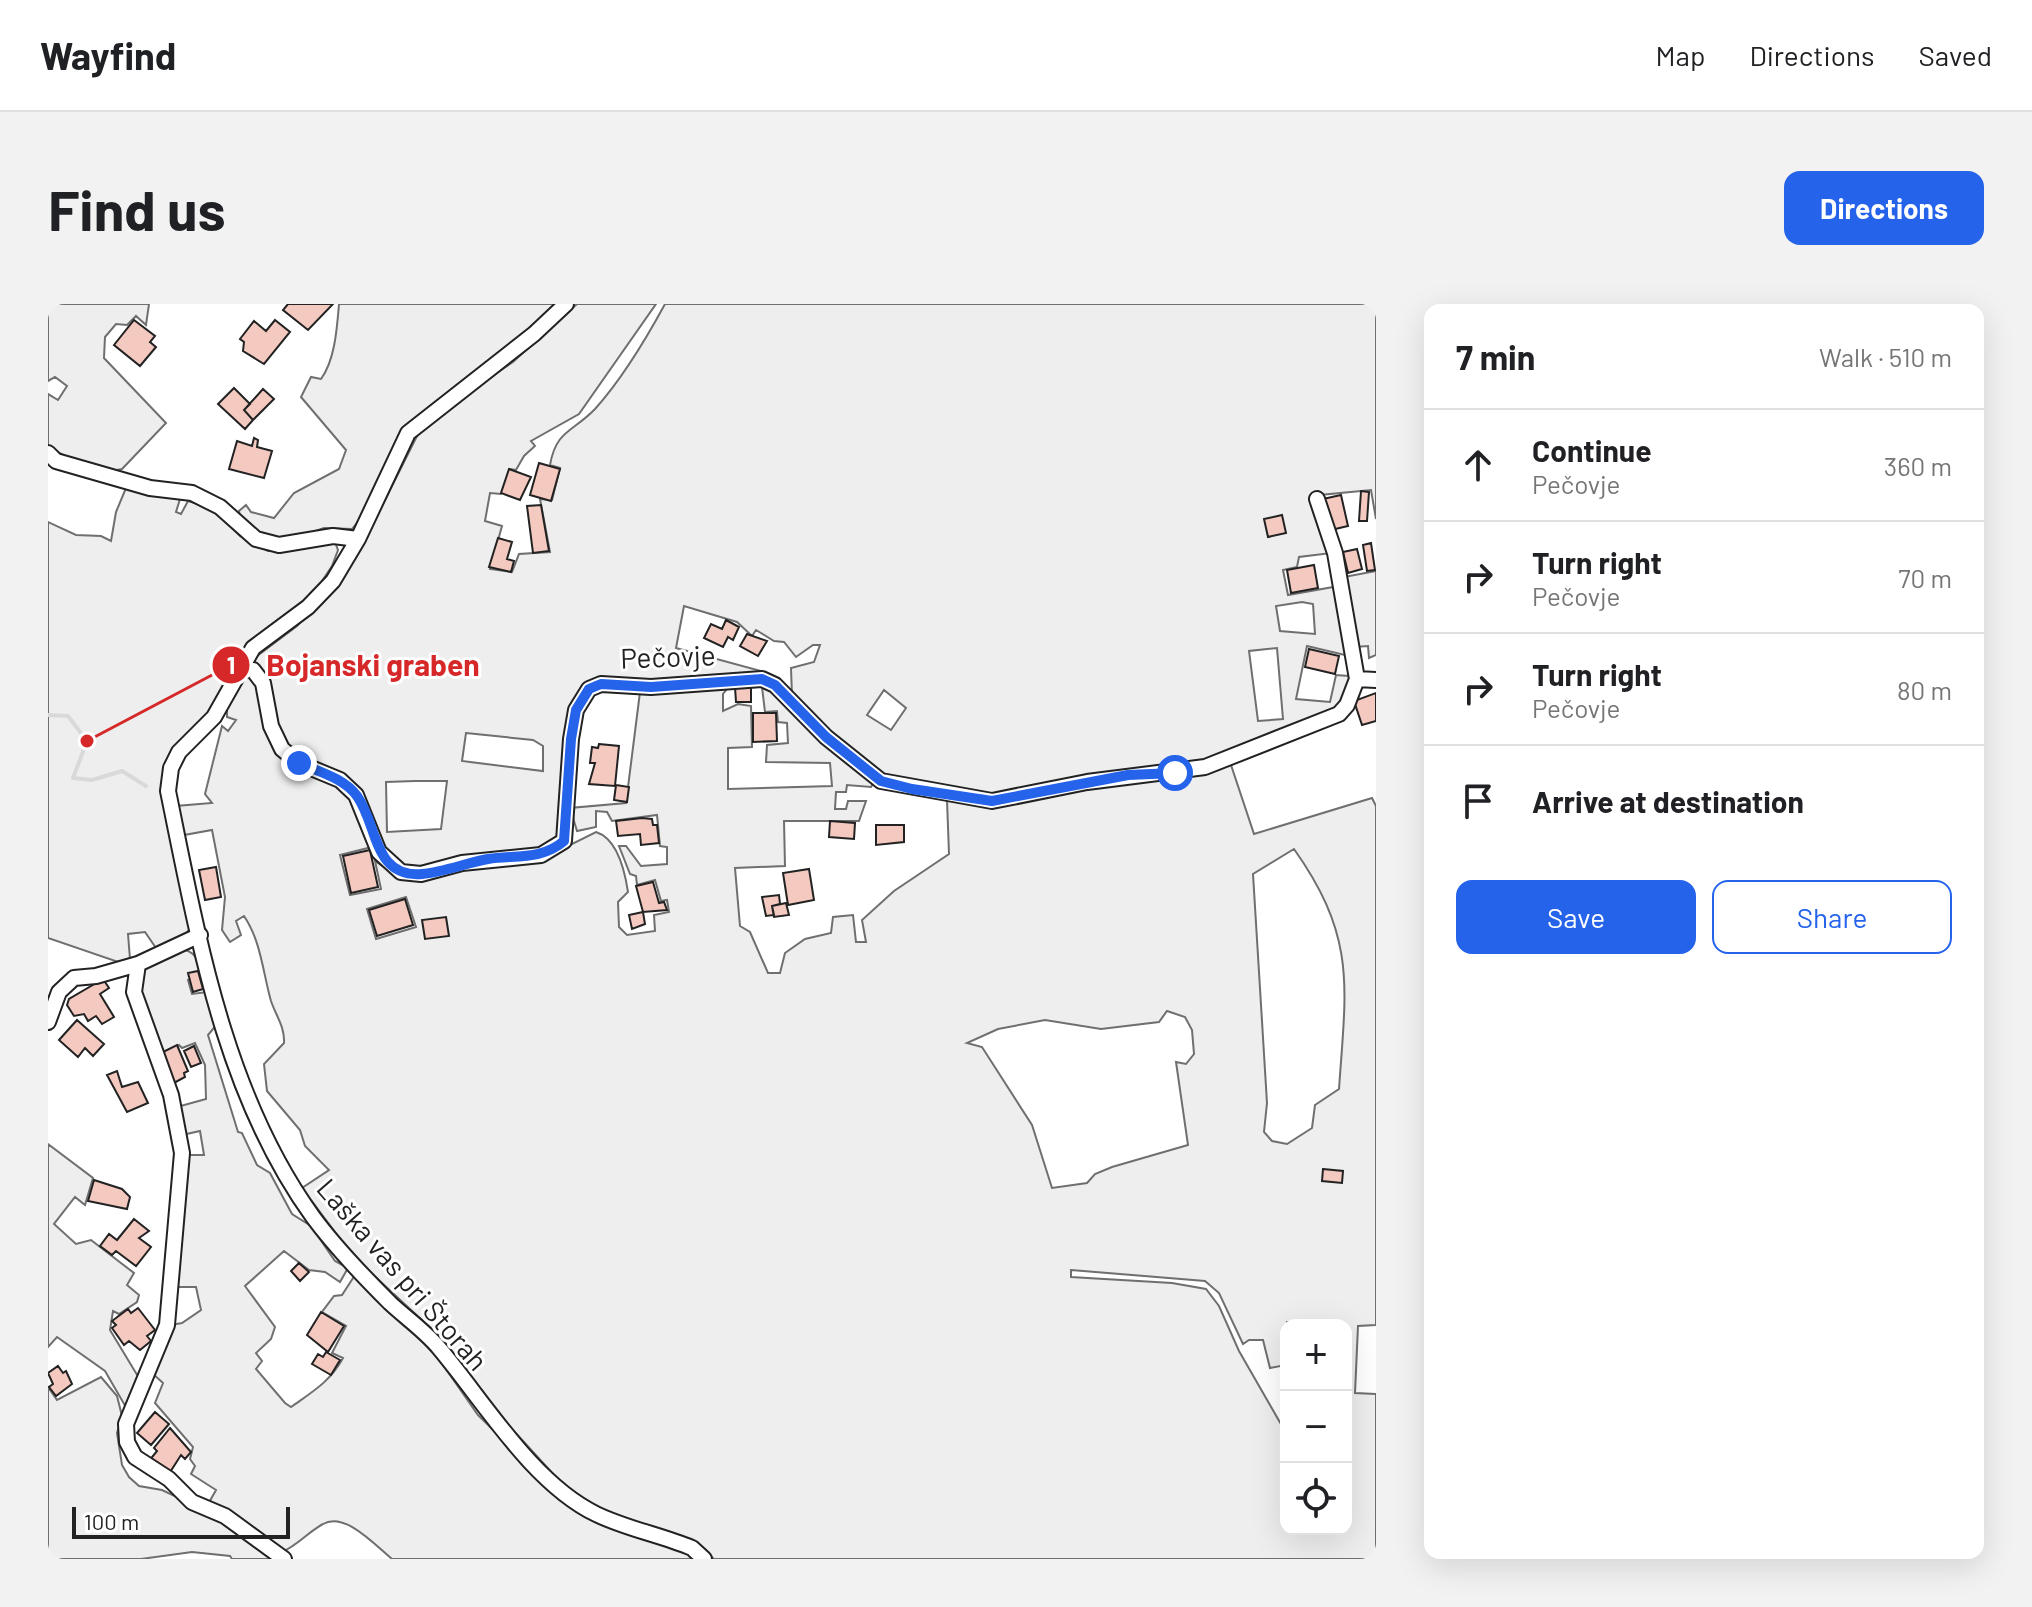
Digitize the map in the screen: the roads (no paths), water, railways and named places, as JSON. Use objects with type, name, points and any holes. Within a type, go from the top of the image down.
[{"type":"street","points":[[48,1022],[59,992],[74,978],[96,976],[138,964],[200,935],[168,791],[171,768],[179,752],[214,717],[238,669],[253,648],[308,607],[333,581],[358,539],[408,433],[416,423],[501,360],[566,304]]},
{"type":"street","points":[[48,453],[56,461],[150,488],[192,493],[220,507],[256,539],[279,545],[333,536],[358,539]]},
{"type":"street","points":[[1317,499],[1335,553],[1357,679],[1376,680]]},
{"type":"street","name":"Pečovje","points":[[238,669],[253,670],[263,683],[271,726],[282,749],[299,763],[340,780],[356,795],[379,852],[387,863],[401,872],[421,874],[462,863],[541,855],[564,841],[576,710],[589,689],[601,684],[651,687],[762,679],[775,685],[826,737],[881,781],[992,801],[1087,782],[1205,767],[1339,714],[1347,705],[1357,679]]},
{"type":"street","name":"Laška vas pri Štorah","points":[[200,935],[219,1012],[269,1148],[315,1219],[389,1302],[437,1346],[495,1425],[564,1492],[594,1513],[692,1548],[704,1559]]},
{"type":"street","points":[[138,964],[134,992],[171,1095],[182,1153],[167,1325],[126,1424],[127,1442],[135,1457],[169,1479],[192,1502],[225,1516],[284,1559]]},
{"type":"waterway","points":[[48,715],[68,716],[87,741],[73,778],[92,780],[122,771],[146,786]]},
{"type":"place","name":"Bojanski graben","points":[[87,741]]}]
